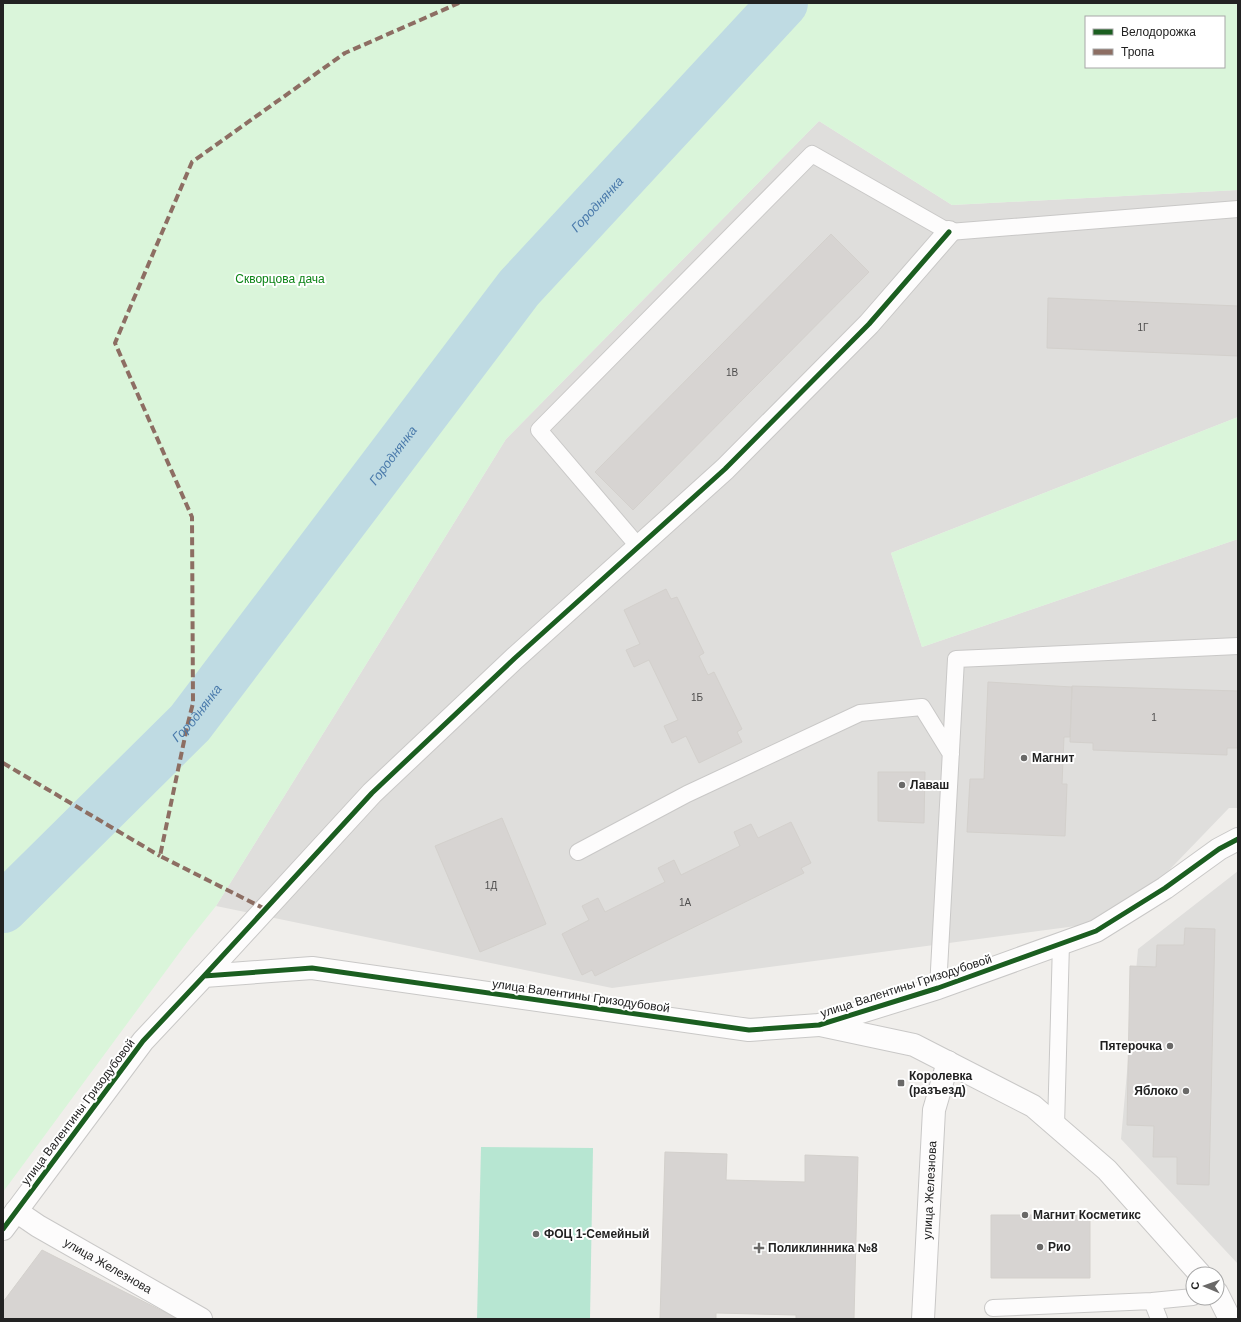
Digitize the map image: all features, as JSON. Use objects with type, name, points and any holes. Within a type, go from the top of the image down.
[{"type":"street","points":[[204,976],[372,793],[638,546],[725,469],[869,324],[949,232]]},
{"type":"street","name":"улица Валентины Гризодубовой","points":[[3,1228],[143,1041],[204,976],[312,968],[749,1030],[819,1025],[938,988],[1096,931],[1165,888],[1219,849],[1238,839]]},
{"type":"street","points":[[819,1025],[914,1045],[1033,1106],[1107,1170],[1193,1266]]},
{"type":"street","name":"улица Железнова","points":[[923,1319],[934,1110],[948,1062]]},
{"type":"street","name":"улица Железнова","points":[[16,1211],[38,1226],[201,1319]]},
{"type":"street","points":[[1223,1306],[1230,1319]]},
{"type":"lane","points":[[638,546],[539,430],[812,154],[949,232],[1238,209]]},
{"type":"lane","points":[[938,988],[956,659],[1238,646]]},
{"type":"lane","points":[[578,852],[687,794],[860,712],[922,707],[951,754]]},
{"type":"lane","points":[[1056,1126],[1062,943]]},
{"type":"lane","points":[[993,1308],[1152,1301],[1185,1298]]},
{"type":"lane","points":[[1152,1301],[1159,1319]]},
{"type":"shaded area","points":[[819,121],[952,205],[1238,190],[1238,417],[891,553],[922,647],[1238,539],[1238,808],[1229,808],[1121,920],[612,988],[216,906],[506,439]]},
{"type":"shaded area","points":[[1238,871],[1238,1264],[1121,1139],[1138,949]]},
{"type":"green space","name":"Скворцова дача","points":[[3,3],[1238,3],[1238,190],[952,205],[819,121],[506,439],[216,906],[188,941],[3,1192]]},
{"type":"green space","points":[[1238,417],[1238,539],[922,647],[891,553]]},
{"type":"green space","name":"ФОЦ 1-Семейный","points":[[481,1147],[593,1148],[590,1319],[477,1319]]},
{"type":"building","points":[[831,234],[869,272],[633,510],[595,472]]},
{"type":"building","points":[[1048,298],[1238,306],[1238,356],[1047,348]]},
{"type":"building","points":[[666,589],[671,599],[677,597],[704,653],[699,656],[708,675],[714,672],[742,729],[737,732],[742,742],[699,763],[686,736],[672,743],[664,726],[678,720],[649,660],[634,667],[626,650],[640,644],[624,610]]},
{"type":"building","name":"Магнит","points":[[988,682],[1072,687],[1070,737],[1064,737],[1062,784],[1067,784],[1065,836],[967,832],[970,779],[984,779]]},
{"type":"building","points":[[1072,686],[1238,691],[1238,748],[1227,748],[1227,755],[1093,750],[1093,743],[1070,742]]},
{"type":"building","name":"Лаваш","points":[[878,772],[925,772],[924,823],[878,821]]},
{"type":"building","points":[[502,818],[546,924],[480,952],[435,846]]},
{"type":"building","points":[[791,822],[811,863],[801,868],[804,873],[595,976],[592,970],[582,975],[562,934],[589,920],[582,906],[598,898],[605,912],[665,882],[658,868],[674,860],[681,875],[740,846],[734,832],[751,824],[758,838]]},
{"type":"building","name":"Пятерочка","points":[[1185,928],[1215,929],[1209,1185],[1177,1184],[1177,1157],[1153,1157],[1154,1126],[1127,1125],[1130,966],[1156,967],[1157,945],[1184,945]]},
{"type":"building","name":"Поликлинника №8","points":[[665,1152],[727,1154],[726,1180],[805,1182],[805,1155],[858,1157],[854,1319],[796,1319],[796,1315],[716,1313],[716,1319],[660,1319]]},
{"type":"building","name":"Рио","points":[[991,1215],[1090,1215],[1090,1278],[991,1278]]},
{"type":"building","points":[[42,1250],[178,1319],[3,1319],[3,1302]]},
{"type":"waterway","name":"Городнянка","points":[[3,908],[190,723],[519,288],[783,3]]},
{"type":"marked path","points":[[265,909],[160,856],[193,703],[192,517],[115,343],[192,162],[345,53],[459,3]]},
{"type":"marked path","points":[[3,763],[160,856]]},
{"type":"cycle path","points":[[204,976],[372,793],[515,658],[725,469],[869,324],[949,232]]},
{"type":"cycle path","points":[[3,1229],[143,1041],[204,976],[312,968],[749,1030],[819,1025],[938,988],[1096,931],[1165,888],[1219,849],[1238,839]]},
{"type":"place","name":"Магнит","points":[[1024,758]]},
{"type":"place","name":"Лаваш","points":[[902,785]]},
{"type":"place","name":"Пятерочка","points":[[1170,1046]]},
{"type":"place","name":"Королевка (разъезд)","points":[[901,1083]]},
{"type":"place","name":"Яблоко","points":[[1186,1091]]},
{"type":"place","name":"Магнит Косметикс","points":[[1025,1215]]},
{"type":"place","name":"ФОЦ 1-Семейный","points":[[536,1234]]},
{"type":"place","name":"Рио","points":[[1040,1247]]},
{"type":"place","name":"Поликлинника №8","points":[[759,1248]]}]
